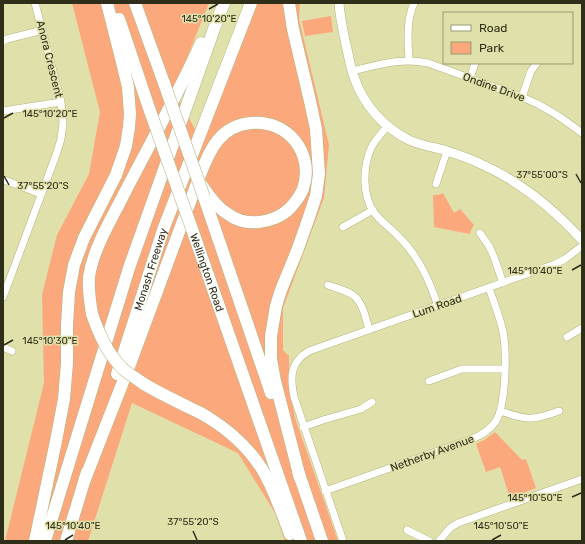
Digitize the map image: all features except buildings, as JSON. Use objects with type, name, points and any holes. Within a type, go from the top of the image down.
[{"type":"highway","points":[[35,541],[64,398],[67,363],[69,292],[74,265],[84,238],[116,175],[126,146],[129,128],[130,114],[128,87],[107,3]]},
{"type":"highway","name":"Wellington Road","points":[[113,3],[301,541]]},
{"type":"highway","name":"Wellington Road","points":[[135,3],[199,182],[205,194],[322,541]]},
{"type":"highway","points":[[219,3],[189,70],[97,250],[89,276],[90,300],[92,314],[97,330],[111,355],[124,369],[158,393],[208,417],[225,429],[250,454],[262,469],[294,541]]},
{"type":"highway","name":"Monash Freeway","points":[[44,541],[129,268],[224,3]]},
{"type":"highway","name":"Monash Freeway","points":[[66,541],[123,354],[163,230],[250,3]]},
{"type":"highway","points":[[289,3],[316,129],[319,174],[316,196],[276,306],[271,336],[271,359],[275,381],[300,478]]},
{"type":"highway","points":[[85,479],[130,364],[206,157],[216,141],[230,129],[242,124],[253,122],[264,123],[279,128],[291,136],[303,156],[306,176],[303,189],[287,211],[276,218],[264,222],[251,222],[235,218],[228,214],[205,194]]},
{"type":"street","name":"Anora Crescent","points":[[3,297],[56,155],[61,139],[63,123],[61,102],[35,3]]},
{"type":"street","points":[[339,3],[341,22],[352,71],[358,88],[367,104],[387,126],[419,144],[446,151],[481,164],[522,186],[554,211],[582,240]]},
{"type":"street","points":[[409,60],[408,22],[414,3]]},
{"type":"street","points":[[3,41],[43,30]]},
{"type":"street","name":"Ondine Drive","points":[[352,71],[395,61],[409,60],[428,63],[538,103],[580,129]]},
{"type":"street","points":[[470,78],[475,64]]},
{"type":"street","points":[[522,97],[531,71],[536,64]]},
{"type":"street","points":[[3,111],[61,102]]},
{"type":"street","points":[[387,126],[371,149],[366,165],[365,178],[372,210],[399,237],[414,255],[426,274],[438,306]]},
{"type":"street","points":[[436,184],[446,151]]},
{"type":"street","points":[[3,180],[41,194]]},
{"type":"street","points":[[344,227],[372,210]]},
{"type":"street","points":[[480,233],[489,246],[503,283]]},
{"type":"street","name":"Lum Road","points":[[303,427],[296,405],[291,377],[293,368],[300,358],[310,351],[560,262],[582,246]]},
{"type":"street","points":[[328,285],[351,294],[357,299],[362,307],[370,330]]},
{"type":"street","name":"Netherby Avenue","points":[[325,491],[479,436],[493,425],[500,411],[504,389],[505,348],[504,336],[500,321],[489,288]]},
{"type":"street","points":[[567,337],[582,328]]},
{"type":"street","points":[[3,347],[12,351]]},
{"type":"street","points":[[429,381],[462,369],[505,369]]},
{"type":"street","points":[[343,541],[303,427],[361,410],[372,402]]},
{"type":"street","points":[[500,411],[520,418],[533,419],[559,411]]},
{"type":"street","points":[[439,541],[450,528],[458,523],[582,479]]},
{"type":"street","points":[[407,530],[429,541]]},
{"type":"green space","points":[[72,3],[209,3],[174,90],[199,137],[251,3],[300,3],[299,19],[329,145],[324,198],[283,308],[283,350],[289,356],[289,385],[295,418],[338,541],[285,541],[275,513],[238,453],[132,403],[88,541],[5,541],[44,383],[42,295],[57,235],[89,174],[100,112]]},
{"type":"green space","points":[[331,16],[333,32],[305,36],[302,21]]},
{"type":"green space","points":[[443,193],[454,213],[460,209],[474,225],[470,234],[434,227],[433,195]]},
{"type":"green space","points":[[495,432],[522,460],[526,459],[536,488],[510,498],[500,467],[486,472],[476,444]]}]
